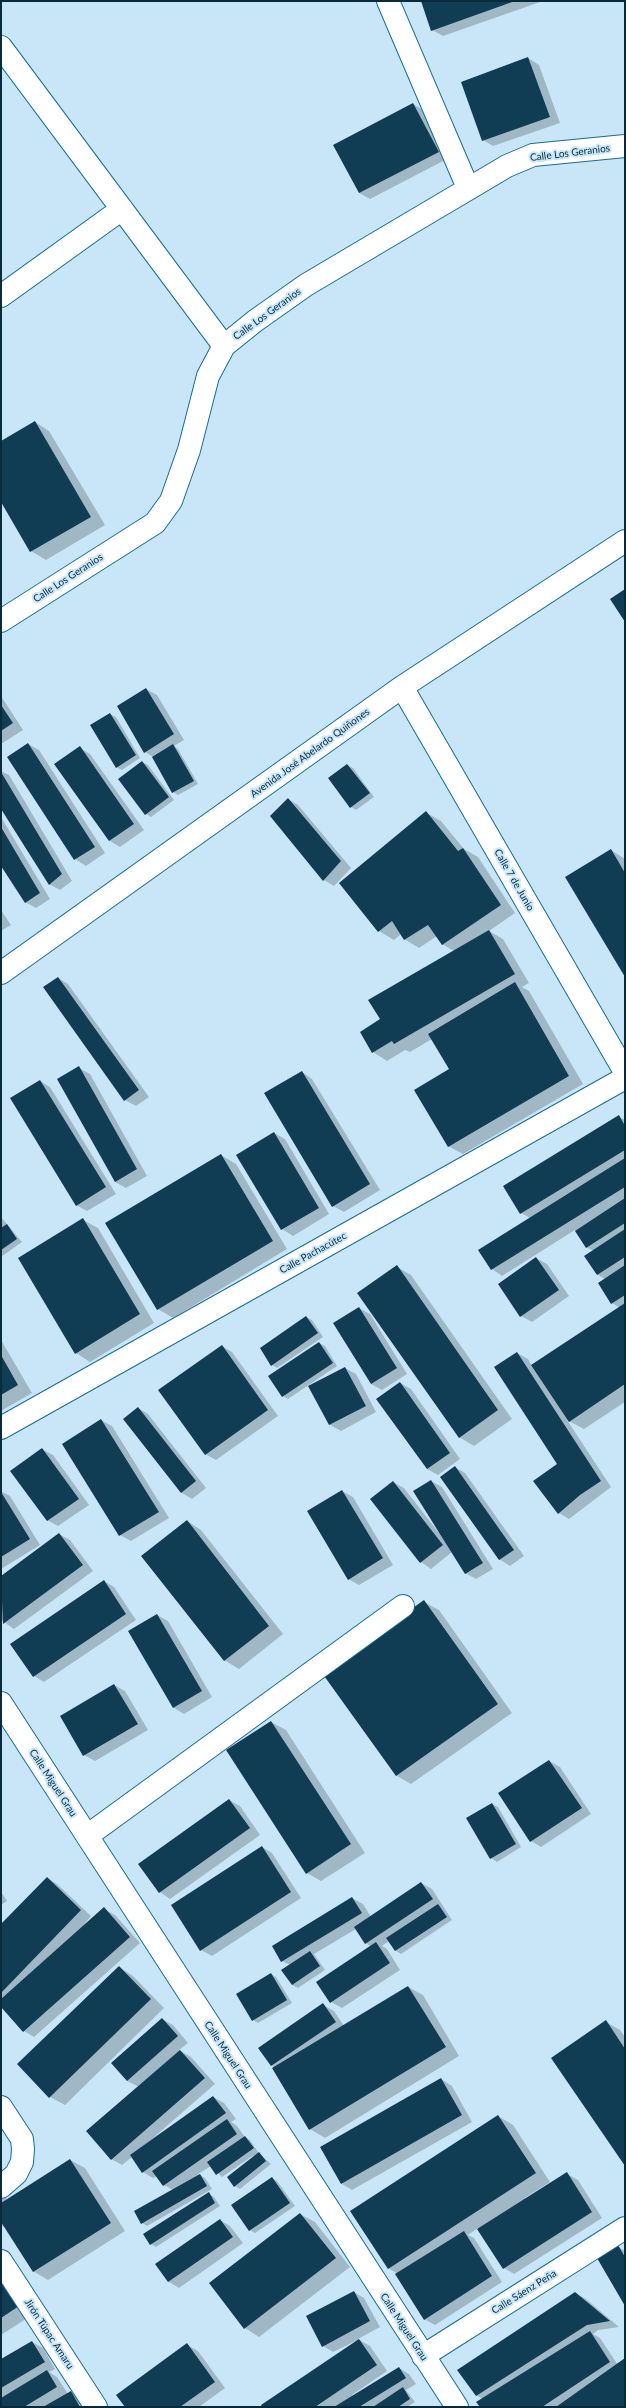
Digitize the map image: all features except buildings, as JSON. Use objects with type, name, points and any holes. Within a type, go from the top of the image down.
[{"type":"street","points":[[388,1],[468,188]]},
{"type":"street","points":[[1,47],[224,346]]},
{"type":"street","name":"Calle Los Geranios","points":[[1,621],[155,523],[171,501],[188,450],[208,376],[224,346],[255,321],[306,285],[468,188],[532,155],[625,146]]},
{"type":"street","points":[[1,296],[122,208]]},
{"type":"street","name":"Avenida José Abelardo Quiñones","points":[[1,973],[402,687],[625,541]]},
{"type":"street","name":"Calle 7 de Junio","points":[[402,687],[625,1072]]},
{"type":"street","name":"Calle Pachacútec","points":[[1,1428],[625,1078]]},
{"type":"street","points":[[87,1836],[403,1606]]},
{"type":"street","name":"Calle Miguel Grau","points":[[1,1703],[457,2407]]},
{"type":"street","points":[[1,2107],[22,2139],[23,2148],[22,2162],[16,2174],[1,2187]]},
{"type":"street","name":"Calle Sáenz Peña","points":[[423,2356],[625,2228]]},
{"type":"street","name":"Jirón Túpac Amaru","points":[[1,2262],[96,2407]]},
{"type":"waterway","points":[[1,2200],[4,2219],[1,2221]]}]
